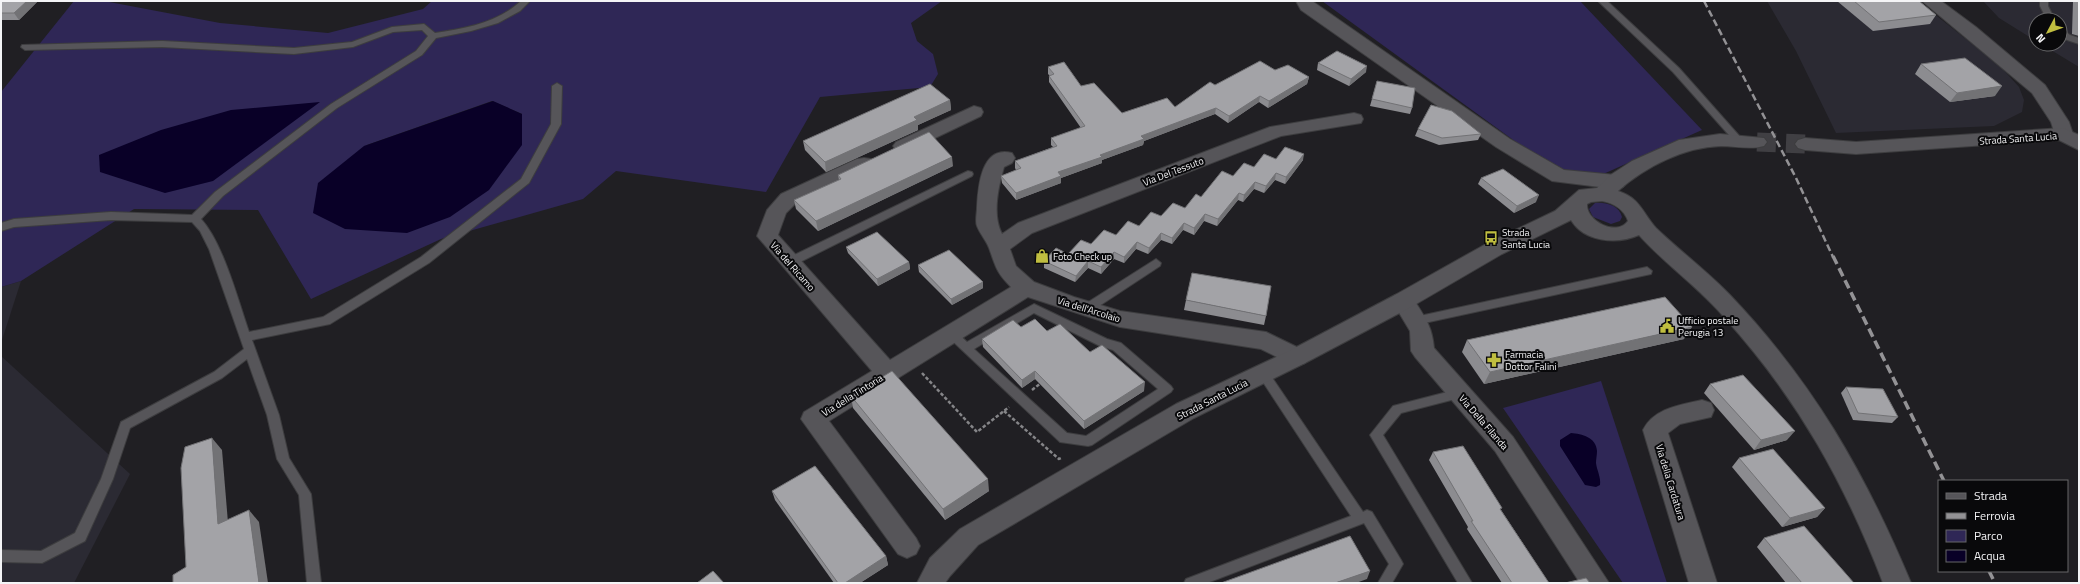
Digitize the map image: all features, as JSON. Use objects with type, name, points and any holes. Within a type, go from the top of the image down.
[{"type":"street","points":[[1304,1],[1307,6],[1335,26],[1503,143],[1559,176],[1609,188],[1616,197],[1627,204],[1637,215],[1631,227],[1608,234],[1591,228],[1579,217],[1575,206],[1576,201],[1586,194],[1609,188],[1639,166],[1686,144],[1720,140],[1748,142]]},
{"type":"street","name":"Strada Santa Lucia","points":[[1930,1],[1970,31],[2039,88],[2071,139]]},
{"type":"street","name":"Via del Ricamo","points":[[887,373],[767,236],[777,210],[788,199],[974,112]]},
{"type":"street","name":"Via Del Tessuto","points":[[999,248],[1025,228],[1277,131],[1354,119]]},
{"type":"street","name":"Strada Santa Lucia","points":[[1805,144],[1856,148],[2071,139]]},
{"type":"street","name":"Via dell'Arcolaio","points":[[1005,158],[995,164],[988,188],[987,225],[999,248],[1007,270],[1026,288],[1120,319],[1266,341],[1296,357]]},
{"type":"street","name":"Strada Santa Lucia","points":[[931,583],[940,567],[969,536],[1185,411],[1296,357],[1409,311],[1534,228],[1562,216],[1575,206]]},
{"type":"street","name":"Strada Santa Lucia","points":[[1534,228],[1572,225],[1591,228]]},
{"type":"street","points":[[1631,227],[1645,240],[1669,253],[1694,272],[1732,310],[1799,393],[1839,456],[1871,520],[1897,583]]},
{"type":"street","name":"Via della Tintoria","points":[[907,546],[813,419],[909,360],[959,341],[1026,288]]},
{"type":"street","name":"Via Della Filanda","points":[[1409,311],[1420,331],[1423,351],[1504,444],[1595,583]]},
{"type":"street","name":"Via della Cardatura","points":[[1702,410],[1673,416],[1655,430],[1702,583]]},
{"type":"lane","points":[[194,219],[219,194],[334,106],[419,53],[433,36],[475,29],[517,12],[526,1]]},
{"type":"lane","points":[[1602,1],[1676,70],[1748,142]]},
{"type":"lane","points":[[2044,1],[2047,12]]},
{"type":"lane","points":[[25,47],[162,44],[294,50],[353,44],[392,30],[424,27],[433,36]]},
{"type":"lane","points":[[2068,37],[2079,41]]},
{"type":"lane","points":[[245,337],[326,320],[425,260],[525,181],[556,124],[557,86]]},
{"type":"lane","points":[[790,262],[968,174]]},
{"type":"lane","points":[[1,227],[14,223],[111,216],[194,219],[204,229],[214,249],[274,415],[283,459],[305,494],[314,583]]},
{"type":"lane","points":[[1086,309],[1156,264]]},
{"type":"lane","points":[[1409,311],[1646,271]]},
{"type":"lane","points":[[1034,308],[1104,343],[1117,346],[1167,389],[1088,441],[1064,438],[959,341],[1034,308]]},
{"type":"lane","points":[[1,556],[42,557],[80,536],[108,479],[125,425],[218,375],[250,350]]},
{"type":"lane","points":[[1264,373],[1360,519]]},
{"type":"lane","points":[[1459,394],[1397,409],[1376,435],[1465,583]]},
{"type":"lane","points":[[1191,583],[1367,516],[1396,564],[1385,583]]},
{"type":"path","points":[[909,360],[977,432],[1004,411]]},
{"type":"path","points":[[1020,397],[1046,380]]},
{"type":"shaded area","points":[[1767,1],[1918,1],[2000,66],[2019,87],[2024,100],[2022,112],[1994,126],[1836,133],[1796,51]]},
{"type":"shaded area","points":[[1983,1],[2079,1],[2079,67],[2054,52],[2068,52],[2068,12],[2028,12],[2028,36],[1999,18]]},
{"type":"shaded area","points":[[21,281],[1,343],[1,287]]},
{"type":"shaded area","points":[[1,356],[130,474],[74,583],[1,583]]},
{"type":"green space","points":[[74,1],[104,1],[220,23],[328,33],[423,9],[432,1],[942,1],[911,23],[917,41],[933,54],[938,74],[930,87],[820,97],[766,192],[616,171],[583,199],[441,239],[311,299],[258,210],[134,209],[21,281],[1,287],[1,92]],"holes":[[[492,101],[522,114],[364,146]]]},
{"type":"green space","points":[[1322,1],[1580,1],[1702,130],[1601,175],[1556,171]]},
{"type":"green space","points":[[1595,203],[1603,203],[1615,207],[1622,217],[1620,221],[1611,224],[1593,217],[1589,209]]},
{"type":"green space","points":[[1601,381],[1667,583],[1623,583],[1503,408]]},
{"type":"water","points":[[493,101],[522,114],[522,145],[489,190],[450,217],[407,233],[345,229],[313,213],[318,183],[364,146]]},
{"type":"water","points":[[320,102],[213,181],[165,193],[100,172],[99,155],[161,130],[231,110]]},
{"type":"water","points":[[1571,433],[1584,435],[1594,442],[1597,451],[1596,463],[1600,485],[1596,487],[1585,485],[1560,446],[1560,440]]},
{"type":"building","points":[[1,1],[27,1],[14,13],[1,13]]},
{"type":"building","points":[[1854,1],[1919,1],[1936,15],[1879,22]]},
{"type":"building","points":[[1337,51],[1367,66],[1351,79],[1318,63]]},
{"type":"building","points":[[1965,58],[2002,86],[1957,93],[1921,64]]},
{"type":"building","points":[[1260,61],[1275,70],[1288,65],[1309,77],[1269,101],[1260,96],[1229,116],[1216,108],[1141,136],[1144,139],[1100,155],[1102,157],[1058,172],[1061,176],[1016,193],[1001,176],[1021,168],[1015,161],[1057,146],[1051,138],[1085,126],[1049,76],[1054,74],[1048,67],[1064,62],[1081,86],[1094,83],[1122,113],[1167,98],[1175,107],[1210,82],[1215,85]]},
{"type":"building","points":[[1377,81],[1415,88],[1412,108],[1372,99]]},
{"type":"building","points":[[930,84],[950,100],[914,117],[917,120],[825,162],[803,141]]},
{"type":"building","points":[[1431,105],[1452,111],[1481,134],[1442,138],[1418,129]]},
{"type":"building","points":[[929,132],[952,157],[816,221],[794,200],[841,179],[838,175]]},
{"type":"building","points":[[1285,147],[1304,154],[1286,177],[1276,173],[1266,186],[1255,182],[1244,195],[1239,193],[1218,219],[1205,214],[1194,228],[1184,223],[1172,238],[1161,233],[1149,248],[1137,242],[1124,257],[1114,252],[1101,267],[1088,261],[1076,276],[1044,261],[1056,248],[1068,254],[1081,240],[1091,244],[1104,230],[1116,235],[1128,221],[1139,226],[1151,212],[1161,216],[1173,203],[1185,208],[1196,194],[1201,197],[1222,171],[1233,176],[1244,163],[1254,167],[1264,154],[1276,159]]},
{"type":"building","points":[[1503,169],[1539,195],[1517,206],[1481,178]]},
{"type":"building","points":[[877,232],[909,262],[877,279],[846,247]]},
{"type":"building","points":[[949,250],[983,282],[951,299],[918,265]]},
{"type":"building","points":[[1192,273],[1271,286],[1266,316],[1186,300]]},
{"type":"building","points":[[1665,297],[1692,327],[1490,372],[1467,340]]},
{"type":"building","points":[[1035,319],[1047,331],[1060,324],[1090,352],[1102,345],[1145,382],[1084,421],[1035,371],[1022,380],[982,339],[1013,320],[1021,327]]},
{"type":"building","points":[[892,371],[988,479],[943,509],[851,396]]},
{"type":"building","points":[[1743,375],[1795,431],[1761,440],[1710,384]]},
{"type":"building","points":[[1846,387],[1883,389],[1898,417],[1858,413]]},
{"type":"building","points":[[212,438],[218,524],[249,510],[259,583],[173,583],[173,575],[186,567],[181,468],[185,447]]},
{"type":"building","points":[[1463,446],[1502,508],[1500,509],[1549,583],[1512,583],[1471,521],[1473,521],[1433,452]]},
{"type":"building","points":[[1773,449],[1825,508],[1790,518],[1739,458]]},
{"type":"building","points":[[815,466],[886,556],[845,583],[838,583],[772,491]]},
{"type":"building","points":[[1804,526],[1854,583],[1802,583],[1764,538]]},
{"type":"building","points":[[1350,536],[1370,571],[1335,583],[1221,583]]},
{"type":"building","points":[[713,571],[724,583],[697,583]]},
{"type":"building","points":[[1586,578],[1590,583],[1565,583]]},
{"type":"tunnel","points":[[1757,142],[1805,144]]},
{"type":"railway","points":[[1704,1],[1796,178],[1833,257]]},
{"type":"railway","points":[[1833,256],[1944,480]]},
{"type":"railway","points":[[1990,572],[1995,583]]},
{"type":"place","name":"Strada Santa Lucia","points":[[1491,238]]},
{"type":"place","name":"Foto Check up","points":[[1042,256]]},
{"type":"place","name":"Ufficio postale Perugia 13","points":[[1667,326]]},
{"type":"place","name":"Farmacia Dottor Falini","points":[[1494,360]]}]
